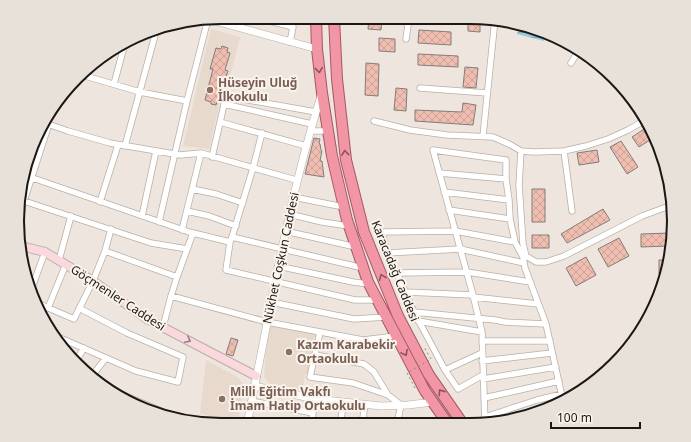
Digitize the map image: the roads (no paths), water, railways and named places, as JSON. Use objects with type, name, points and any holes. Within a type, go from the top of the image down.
[{"type":"highway","name":"Karacadağ Caddesi","points":[[316,24],[317,49],[322,94],[332,156],[349,226],[370,284],[386,317],[425,391],[444,418]]},
{"type":"highway","name":"Karacadağ Caddesi","points":[[334,24],[337,79],[346,160],[364,232],[401,322],[429,375],[459,418]]},
{"type":"main road","name":"Göçmenler Caddesi","points":[[26,247],[45,252],[93,281],[147,319],[256,376]]},
{"type":"street","points":[[159,222],[174,154],[207,24]]},
{"type":"street","points":[[226,24],[317,49]]},
{"type":"street","points":[[281,24],[293,27],[290,42]]},
{"type":"street","points":[[406,39],[408,24]]},
{"type":"street","points":[[483,136],[494,26]]},
{"type":"street","points":[[125,146],[155,35]]},
{"type":"street","points":[[114,84],[123,49]]},
{"type":"street","points":[[571,63],[576,55]]},
{"type":"street","points":[[87,77],[140,92],[187,101]]},
{"type":"street","points":[[420,88],[487,93]]},
{"type":"street","name":"Nükhet Coşkun Caddesi","points":[[248,418],[292,197],[311,127],[322,94]]},
{"type":"street","points":[[212,156],[226,96],[316,112]]},
{"type":"street","points":[[224,104],[328,131]]},
{"type":"street","points":[[374,121],[410,130],[447,135],[493,137],[521,151],[564,151],[586,146],[608,139],[641,123]]},
{"type":"street","points":[[220,122],[306,146]]},
{"type":"street","points":[[49,124],[68,131],[125,146],[180,155],[201,154],[212,156],[296,180]]},
{"type":"street","points":[[262,133],[231,240],[226,270],[355,300],[378,300]]},
{"type":"street","points":[[26,194],[43,136]]},
{"type":"street","points":[[100,202],[118,144]]},
{"type":"street","points":[[433,150],[506,160],[506,179],[510,220],[515,242],[523,257],[530,282],[546,324],[562,394],[537,400],[485,417],[482,332],[439,173],[433,150]]},
{"type":"street","points":[[142,216],[156,151]]},
{"type":"street","points":[[521,151],[519,185],[523,244],[526,256],[536,262],[546,262],[564,256],[642,216],[667,207]]},
{"type":"street","points":[[564,151],[572,211]]},
{"type":"street","points":[[182,230],[201,154]]},
{"type":"street","points":[[439,173],[506,179]]},
{"type":"street","points":[[31,178],[193,233],[364,268]]},
{"type":"street","points":[[192,189],[216,194],[242,203]]},
{"type":"street","points":[[444,192],[509,200]]},
{"type":"street","points":[[292,197],[344,207]]},
{"type":"street","points":[[25,201],[151,243],[187,249]]},
{"type":"street","points":[[449,210],[510,220]]},
{"type":"street","points":[[187,211],[209,216],[236,226]]},
{"type":"street","points":[[289,214],[322,222],[349,226]]},
{"type":"street","points":[[48,308],[62,262],[71,216]]},
{"type":"street","points":[[43,306],[74,319],[93,281],[105,251],[111,229]]},
{"type":"street","points":[[285,231],[356,247]]},
{"type":"street","points":[[515,242],[455,231],[382,232],[387,253],[398,273],[418,321],[444,370],[458,389],[483,377],[556,366]]},
{"type":"street","points":[[163,327],[177,277],[193,233]]},
{"type":"street","points":[[387,253],[460,249],[524,263]]},
{"type":"street","points":[[105,251],[177,277]]},
{"type":"street","points":[[34,283],[45,252]]},
{"type":"street","points":[[278,266],[353,282],[370,284]]},
{"type":"street","points":[[398,273],[467,272],[530,282]]},
{"type":"street","points":[[406,292],[473,296],[538,304]]},
{"type":"street","points":[[171,296],[267,322],[363,340],[396,336]]},
{"type":"street","points":[[271,302],[354,319],[386,317]]},
{"type":"street","points":[[64,339],[136,371],[178,382],[183,356],[127,333],[79,308]]},
{"type":"street","points":[[414,312],[505,322],[546,324]]},
{"type":"street","points":[[418,321],[482,332]]},
{"type":"street","points":[[320,332],[310,377],[353,383],[388,395],[401,405]]},
{"type":"street","points":[[482,342],[550,341]]},
{"type":"street","points":[[79,357],[84,348]]},
{"type":"street","points":[[444,370],[482,353]]},
{"type":"street","points":[[482,361],[552,353]]},
{"type":"street","points":[[315,355],[364,364],[374,372],[388,395]]},
{"type":"street","points":[[95,372],[106,358]]},
{"type":"street","points":[[484,398],[559,381]]},
{"type":"street","points":[[254,386],[315,399],[365,405],[381,406],[433,402]]},
{"type":"street","points":[[251,401],[313,413],[312,418]]},
{"type":"street","points":[[341,418],[344,402]]},
{"type":"street","points":[[363,418],[365,405]]},
{"type":"street","points":[[398,418],[401,405]]},
{"type":"water","points":[[518,30],[545,39],[544,41],[517,34]]},
{"type":"place","name":"Hüseyin Uluğ İlkokulu","points":[[210,90]]},
{"type":"place","name":"Kazım Karabekir Ortaokulu","points":[[289,352]]},
{"type":"place","name":"Milli Eğitim Vakfı İmam Hatip Ortaokulu","points":[[222,399]]}]
